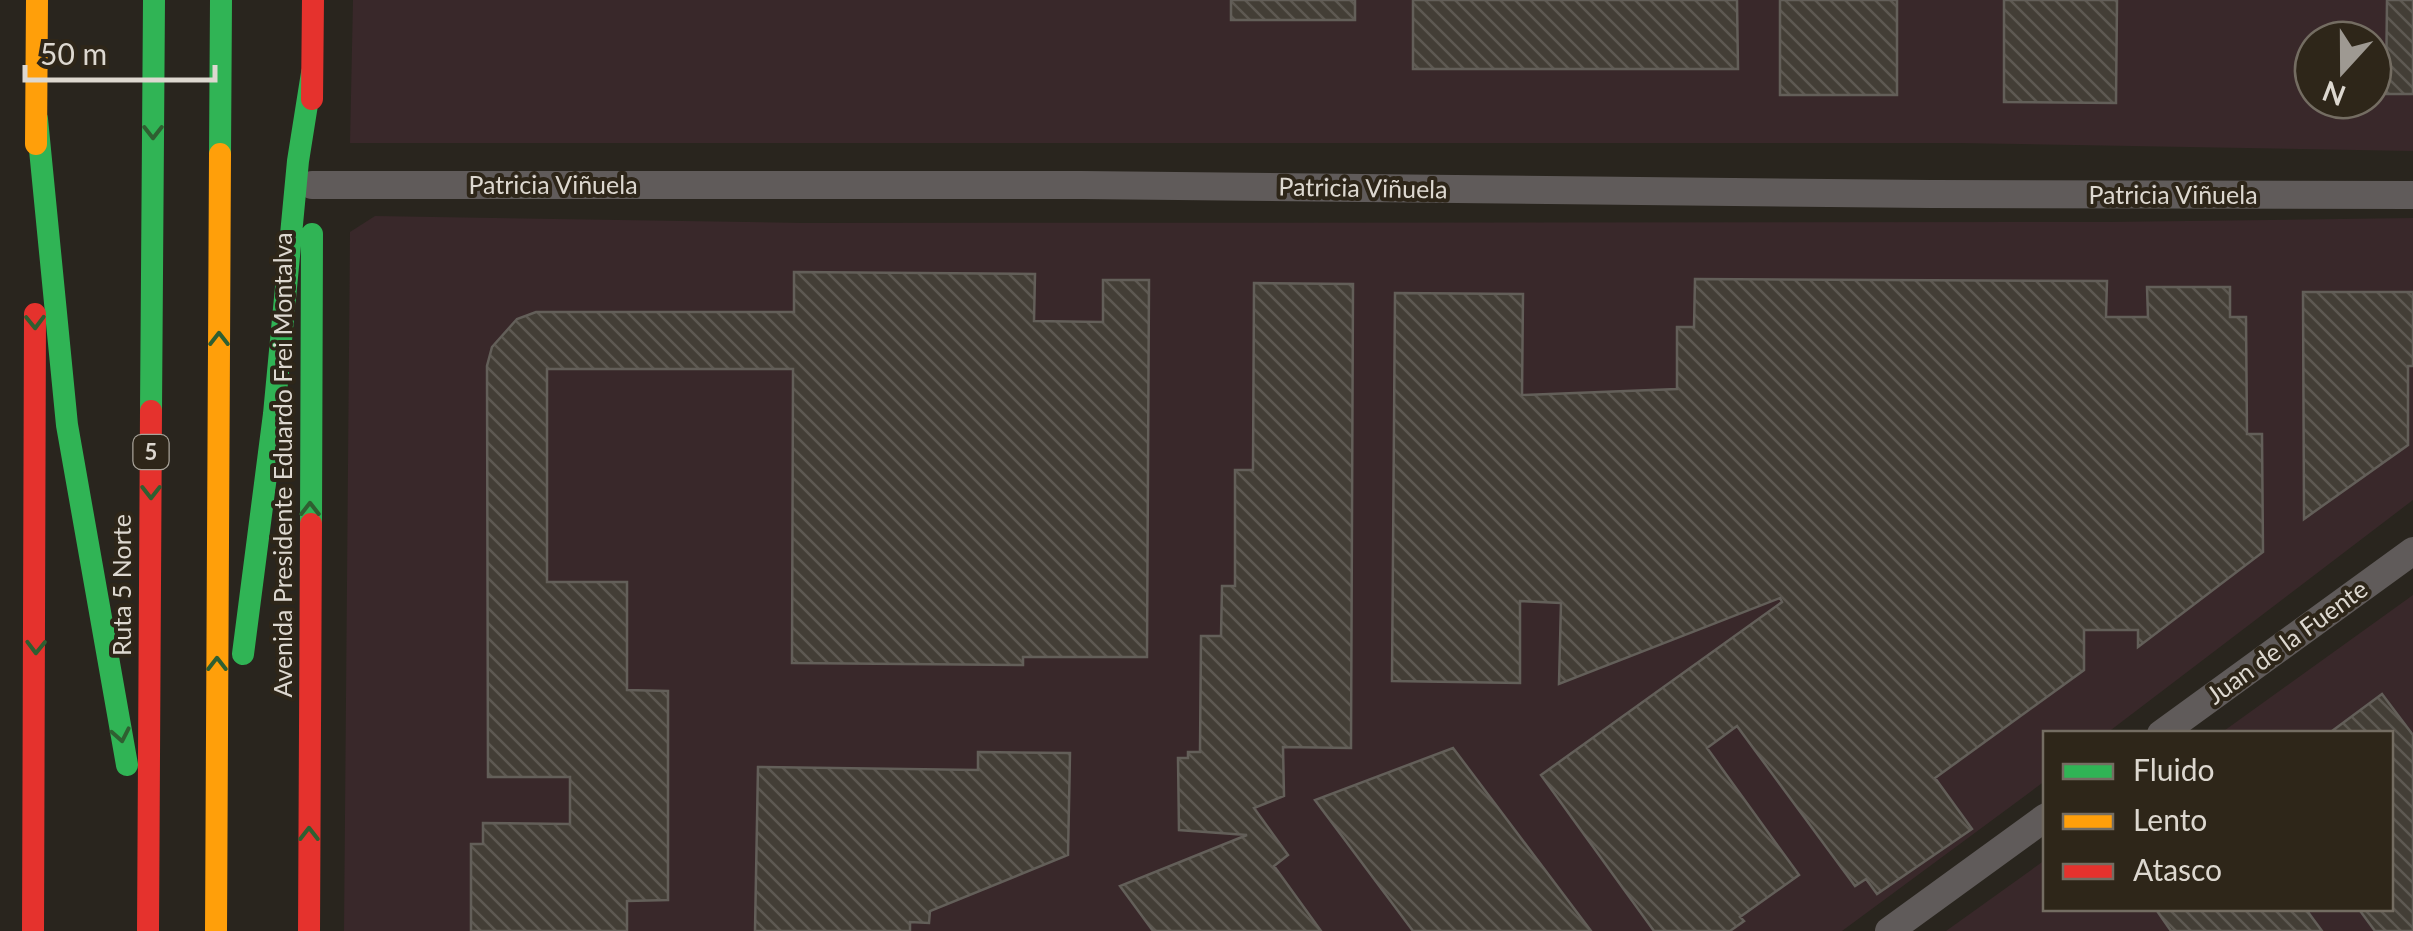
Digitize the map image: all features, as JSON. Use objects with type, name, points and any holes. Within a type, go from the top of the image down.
[{"type":"main road","points":[[33,931],[38,0]]},
{"type":"main road","name":"Ruta 5 Norte","points":[[148,931],[154,0]]},
{"type":"main road","points":[[216,931],[222,0]]},
{"type":"main road","name":"Avenida Presidente Eduardo Frei Montalva","points":[[309,931],[313,0]]},
{"type":"main road","points":[[216,832],[254,572],[281,349],[298,161],[312,72]]},
{"type":"main road","points":[[36,119],[70,443],[148,903]]},
{"type":"street","name":"Patricia Viñuela","points":[[312,184],[2413,195]]},
{"type":"street","name":"Juan de la Fuente","points":[[2165,731],[2413,550]]},
{"type":"street","points":[[1889,931],[2043,819]]},
{"type":"shaded area","points":[[353,0],[2413,0],[2413,151],[1959,143],[350,143]]},
{"type":"shaded area","points":[[375,216],[804,223],[2108,222],[2413,218],[2413,500],[2110,731],[2043,731],[2043,782],[1842,931],[344,931],[350,232]]},
{"type":"shaded area","points":[[2413,595],[2413,931],[1946,931],[2043,861],[2043,911],[2393,911],[2393,731],[2224,731]]},
{"type":"building","points":[[1231,0],[1355,0],[1355,20],[1231,20]]},
{"type":"building","points":[[1413,0],[1737,0],[1738,69],[1413,69]]},
{"type":"building","points":[[1780,0],[1897,0],[1897,95],[1780,95]]},
{"type":"building","points":[[2004,0],[2117,0],[2116,103],[2004,102]]},
{"type":"building","points":[[2387,0],[2413,0],[2413,94],[2393,94],[2393,20],[2387,20]]},
{"type":"building","points":[[794,272],[1035,274],[1034,321],[1103,322],[1103,280],[1149,280],[1147,657],[1023,657],[1023,665],[792,663],[793,369],[547,369],[547,582],[627,582],[627,690],[668,691],[668,900],[627,901],[627,931],[471,931],[471,844],[483,844],[483,823],[570,824],[570,777],[488,777],[487,366],[492,347],[517,319],[536,312],[794,312]]},
{"type":"building","points":[[1695,279],[2107,281],[2106,317],[2148,317],[2147,287],[2230,287],[2230,317],[2246,317],[2247,434],[2262,434],[2263,552],[2138,647],[2138,630],[2084,630],[2084,670],[1935,778],[1972,829],[1877,894],[1866,879],[1855,886],[1737,726],[1707,748],[1799,875],[1740,917],[1744,921],[1730,931],[1654,931],[1541,775],[1782,602],[1780,598],[1559,684],[1561,603],[1520,601],[1520,683],[1392,681],[1395,293],[1523,294],[1522,395],[1677,389],[1677,327],[1694,327]]},
{"type":"building","points":[[1254,283],[1353,284],[1351,748],[1283,747],[1284,796],[1254,808],[1288,855],[1274,866],[1321,931],[1153,931],[1120,886],[1247,835],[1179,830],[1178,758],[1188,758],[1188,752],[1200,752],[1201,636],[1221,636],[1222,586],[1235,586],[1235,470],[1253,470]]},
{"type":"building","points":[[2303,292],[2413,292],[2408,445],[2304,519]]},
{"type":"building","points":[[2382,694],[2413,735],[2413,931],[2375,931],[2360,911],[2393,911],[2393,731],[2332,731]]},
{"type":"building","points":[[1453,748],[1591,931],[1413,931],[1315,800]]},
{"type":"building","points":[[978,752],[1070,753],[1068,855],[930,911],[929,923],[910,922],[910,931],[755,931],[758,767],[978,770]]},
{"type":"building","points":[[2157,911],[2307,911],[2322,931],[2171,931]]},
{"type":"traffic: fast","points":[[151,411],[154,0]]},
{"type":"traffic: fast","points":[[220,154],[221,0]]},
{"type":"traffic: fast","points":[[243,654],[274,414],[298,161],[312,73]]},
{"type":"traffic: fast","points":[[37,119],[67,425],[127,765]]},
{"type":"traffic: fast","points":[[311,524],[312,234]]},
{"type":"traffic: slow","points":[[36,144],[37,0]]},
{"type":"traffic: slow","points":[[216,931],[220,154]]},
{"type":"traffic: jam","points":[[312,99],[313,0]]},
{"type":"traffic: jam","points":[[33,931],[35,314]]},
{"type":"traffic: jam","points":[[148,931],[151,411]]},
{"type":"traffic: jam","points":[[309,931],[311,524]]}]
